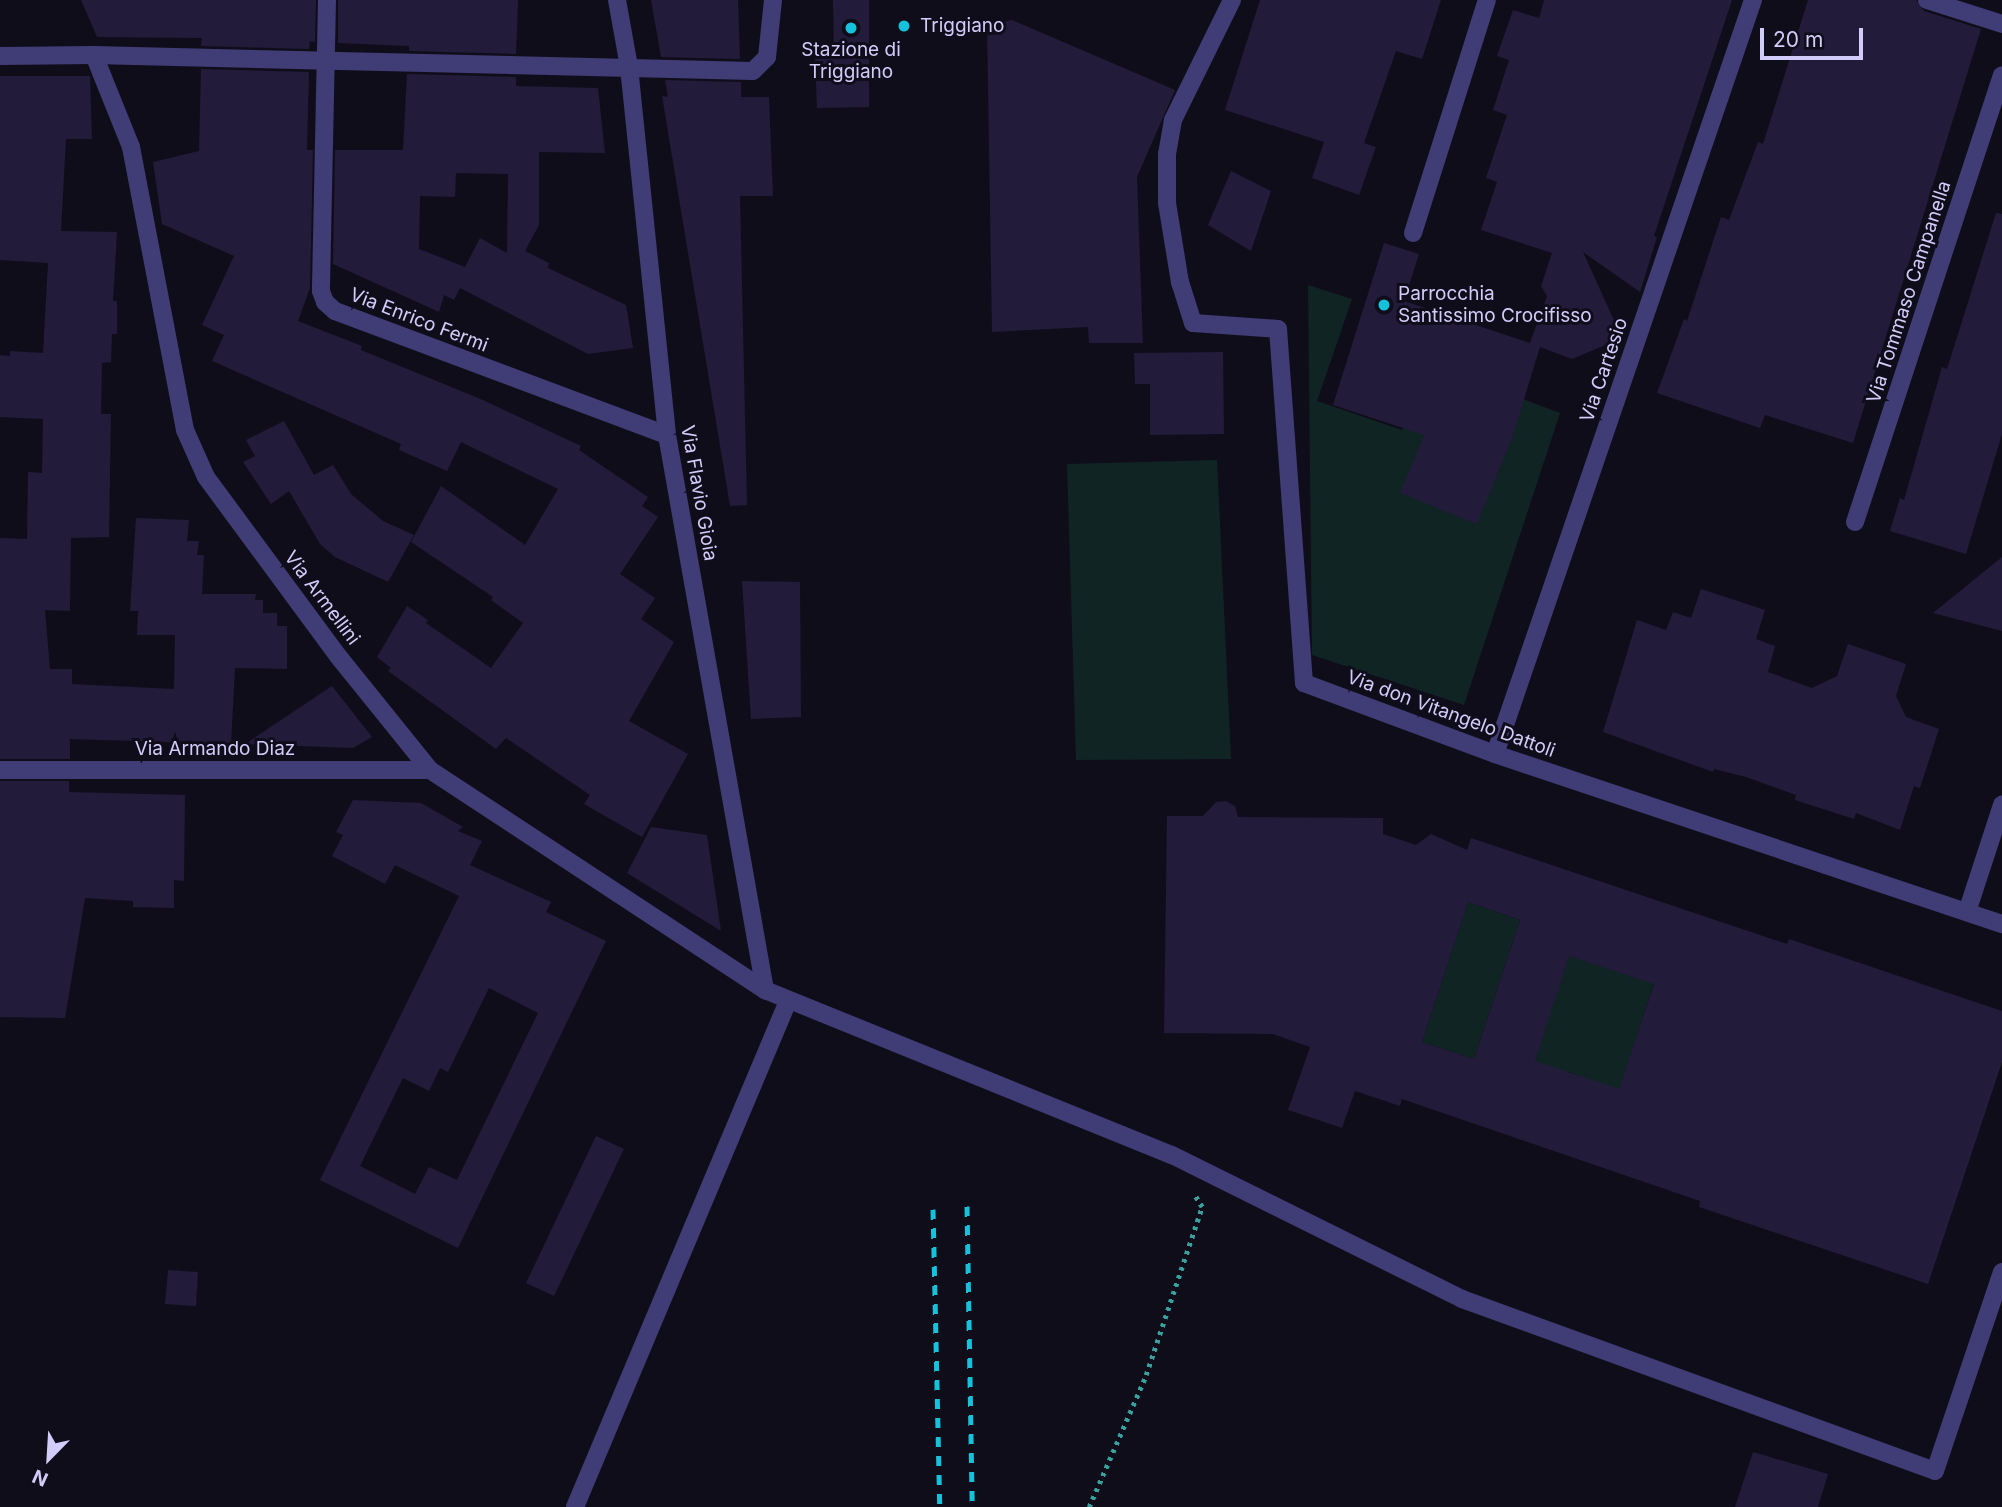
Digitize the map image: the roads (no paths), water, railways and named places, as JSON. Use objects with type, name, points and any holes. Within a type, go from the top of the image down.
[{"type":"street","name":"Via Enrico Fermi","points":[[327,0],[321,291],[325,302],[335,311],[667,435]]},
{"type":"street","name":"Via Flavio Gioia","points":[[617,0],[629,67],[667,435],[765,990]]},
{"type":"street","points":[[0,56],[94,55],[324,63],[753,71],[767,57],[773,0]]},
{"type":"street","name":"Via don Vitangelo Dattoli","points":[[1232,0],[1172,120],[1167,154],[1167,203],[1180,282],[1193,323],[1278,329],[1304,682],[1494,754],[2002,924]]},
{"type":"street","points":[[1413,233],[1487,0]]},
{"type":"street","name":"Via Cartesio","points":[[1494,754],[1753,0]]},
{"type":"street","points":[[1927,0],[2002,24]]},
{"type":"street","name":"Via Armellini","points":[[94,55],[131,147],[186,430],[206,477],[338,656],[430,771],[765,990],[1172,1155],[1462,1299],[1935,1471],[2002,1272]]},
{"type":"street","name":"Via Tommaso Campanella","points":[[1855,522],[2002,76]]},
{"type":"street","name":"Via Armando Diaz","points":[[0,769],[430,771]]},
{"type":"street","points":[[1967,912],[2002,805]]},
{"type":"street","points":[[575,1507],[788,1001]]},
{"type":"railway","points":[[967,1206],[972,1507]]},
{"type":"railway","points":[[933,1209],[940,1507]]},
{"type":"place","name":"Triggiano","points":[[904,26]]},
{"type":"place","name":"Stazione di Triggiano","points":[[851,28]]},
{"type":"place","name":"Parrocchia Santissimo Crocifisso","points":[[1384,305]]}]
